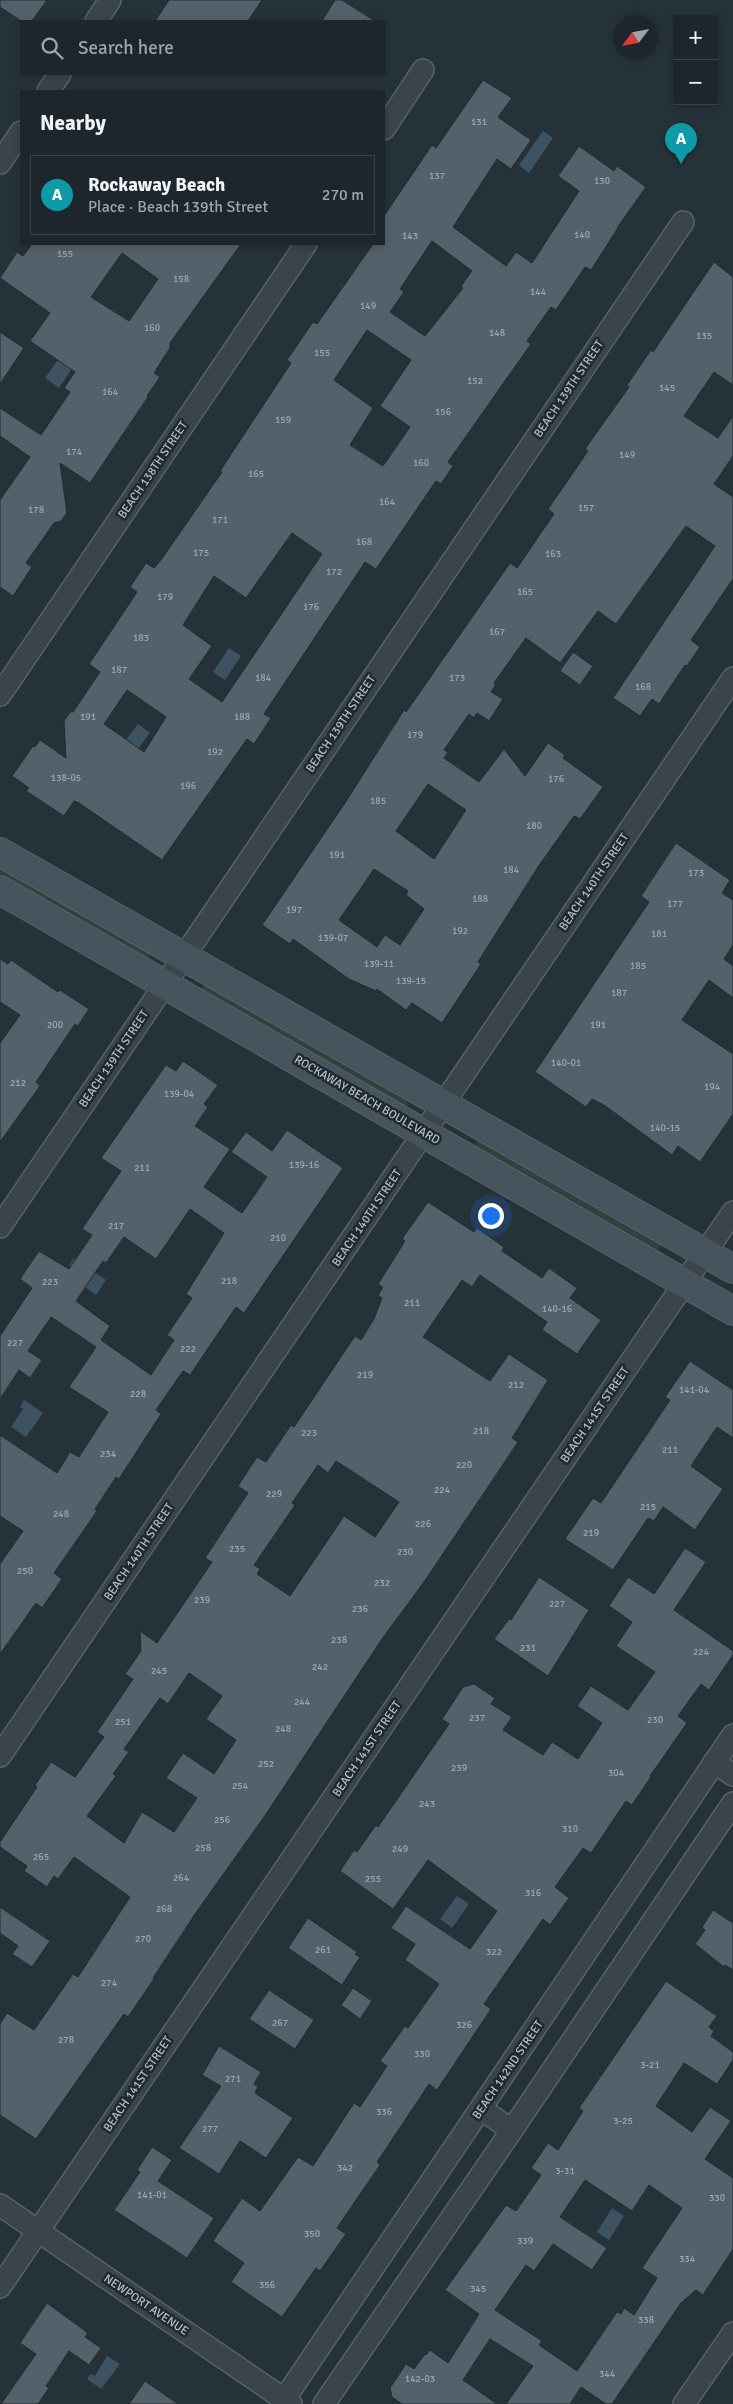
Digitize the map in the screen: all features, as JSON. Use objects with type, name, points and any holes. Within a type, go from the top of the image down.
[{"type":"street","points":[[97,20],[110,0]]},
{"type":"street","points":[[385,127],[423,70]]},
{"type":"street","points":[[49,90],[59,75]]},
{"type":"street","points":[[0,163],[20,133]]},
{"type":"street","name":"BEACH 139TH STREET","points":[[0,1227],[684,222]]},
{"type":"street","name":"BEACH 138TH STREET","points":[[0,695],[305,245]]},
{"type":"street","name":"BEACH 140TH STREET","points":[[0,1756],[733,678]]},
{"type":"street","points":[[0,852],[182,958],[733,1269]]},
{"type":"street","name":"ROCKAWAY BEACH BOULEVARD","points":[[0,890],[733,1311]]},
{"type":"street","name":"BEACH 141ST STREET","points":[[0,2287],[733,1212]]},
{"type":"street","name":"BEACH 142ND STREET","points":[[285,2402],[733,1735]]},
{"type":"street","points":[[714,1762],[733,1775]]},
{"type":"street","points":[[324,2404],[733,1803]]},
{"type":"street","points":[[481,2109],[512,2130]]},
{"type":"street","name":"NEWPORT AVENUE","points":[[0,2206],[285,2402]]},
{"type":"street","points":[[684,2404],[733,2333]]},
{"type":"green space","points":[[0,865],[149,950],[151,958],[147,961],[0,880]]},
{"type":"green space","points":[[205,984],[407,1097],[408,1105],[405,1108],[200,991]]},
{"type":"green space","points":[[481,1136],[663,1241],[654,1256],[472,1151]]},
{"type":"water","points":[[543,131],[553,138],[529,173],[519,165]]},
{"type":"water","points":[[64,351],[77,361],[59,388],[45,378]]},
{"type":"water","points":[[229,648],[241,656],[225,680],[213,672]]},
{"type":"water","points":[[138,724],[150,733],[133,755],[125,741]]},
{"type":"water","points":[[74,1258],[106,1280],[96,1295],[80,1283],[73,1268],[69,1266]]},
{"type":"water","points":[[24,1400],[43,1413],[26,1437],[11,1427],[23,1409],[20,1407]]},
{"type":"water","points":[[457,1896],[469,1904],[452,1928],[440,1919]]},
{"type":"water","points":[[612,2208],[624,2216],[609,2240],[597,2232]]},
{"type":"water","points":[[107,2356],[120,2364],[101,2389],[87,2379],[90,2374],[95,2376]]},
{"type":"building","points":[[0,0],[47,0],[33,20],[20,20],[0,7]]},
{"type":"building","points":[[169,0],[262,0],[249,20],[156,20]]},
{"type":"building","points":[[335,0],[342,0],[373,20],[323,20]]},
{"type":"building","points":[[483,80],[512,98],[498,117],[531,140],[511,169],[497,159],[453,227],[506,266],[516,252],[532,263],[579,191],[558,176],[579,146],[614,171],[617,166],[646,187],[617,228],[591,270],[585,267],[556,310],[551,307],[527,341],[531,344],[448,462],[453,466],[441,484],[436,481],[376,569],[365,562],[264,714],[271,718],[254,744],[247,739],[162,860],[79,803],[74,801],[64,816],[26,791],[29,788],[12,776],[33,746],[35,747],[40,740],[66,758],[64,721],[70,712],[73,712],[100,672],[89,664],[137,592],[130,587],[146,563],[154,568],[161,560],[222,472],[220,471],[291,363],[287,360],[313,322],[317,324],[372,245],[385,245],[385,215],[432,145],[436,148]],"holes":[[[432,241],[472,271],[461,286],[463,288],[425,336],[390,312],[404,292],[400,289]],[[367,330],[411,360],[380,406],[410,427],[383,466],[350,445],[373,408],[334,380]],[[292,533],[322,554],[222,702],[189,679],[212,646],[183,625],[214,576],[246,598]],[[127,690],[166,717],[144,752],[104,724]]]},
{"type":"building","points":[[31,245],[240,245],[170,343],[170,348],[154,373],[160,377],[90,483],[60,463],[67,513],[61,521],[54,523],[26,563],[32,567],[13,596],[0,587],[0,500],[30,457],[0,436],[0,408],[41,435],[70,392],[64,388],[75,372],[30,341],[50,313],[0,278],[17,252],[23,256]],"holes":[[[122,253],[158,279],[129,321],[91,297]]]},
{"type":"building","points":[[714,262],[733,277],[733,385],[714,372],[684,416],[718,438],[733,416],[733,456],[714,484],[733,497],[733,579],[691,640],[700,647],[687,666],[685,665],[659,704],[652,699],[640,716],[613,698],[715,546],[686,526],[616,624],[598,611],[560,663],[526,638],[494,683],[496,684],[491,692],[503,699],[489,721],[477,713],[474,718],[469,714],[444,750],[448,752],[444,758],[479,782],[504,749],[525,776],[548,743],[565,755],[563,758],[603,787],[580,819],[574,816],[538,867],[478,962],[481,964],[442,1023],[412,1003],[406,1010],[377,989],[376,991],[349,979],[293,939],[290,944],[262,925],[345,803],[404,710],[406,712],[510,563],[517,568],[554,514],[548,509],[588,451],[585,449],[629,387],[627,385],[651,350],[653,352]],"holes":[[[428,784],[466,810],[434,859],[396,831]],[[374,869],[408,891],[406,895],[424,909],[400,945],[385,935],[377,947],[339,920]]]},
{"type":"building","points":[[0,332],[24,348],[0,384]]},
{"type":"building","points":[[573,652],[593,666],[580,685],[560,671]]},
{"type":"building","points":[[676,843],[730,880],[722,893],[733,900],[733,945],[724,959],[733,966],[733,998],[709,980],[682,1020],[733,1054],[733,1114],[700,1162],[678,1146],[672,1155],[604,1105],[592,1099],[586,1107],[535,1072],[649,902],[641,896]]},
{"type":"building","points":[[0,959],[8,964],[11,960],[58,992],[60,990],[89,1009],[78,1026],[75,1024],[36,1082],[40,1086],[0,1142],[0,1043],[20,1015],[0,1002]]},
{"type":"building","points":[[183,1061],[218,1085],[204,1104],[208,1107],[195,1126],[230,1149],[204,1187],[242,1213],[267,1177],[231,1152],[246,1132],[272,1151],[287,1130],[343,1168],[244,1313],[236,1307],[190,1375],[183,1371],[156,1410],[161,1414],[119,1479],[116,1477],[95,1509],[97,1511],[54,1573],[62,1579],[42,1608],[36,1603],[0,1654],[0,1564],[23,1531],[0,1516],[0,1435],[57,1473],[70,1452],[79,1457],[108,1412],[69,1387],[96,1347],[51,1317],[28,1351],[42,1360],[30,1378],[19,1370],[0,1399],[0,1336],[32,1288],[20,1279],[39,1251],[69,1269],[92,1235],[82,1229],[121,1171],[101,1158],[166,1065],[176,1071]],"holes":[[[190,1209],[224,1233],[186,1294],[192,1298],[167,1335],[174,1340],[151,1375],[101,1340],[110,1326],[76,1301],[103,1261],[106,1263],[124,1237],[156,1259]]]},
{"type":"building","points":[[428,1202],[474,1232],[477,1228],[504,1247],[502,1251],[542,1278],[549,1268],[577,1288],[570,1298],[601,1320],[577,1354],[542,1330],[547,1322],[480,1275],[472,1287],[462,1280],[423,1337],[490,1381],[509,1354],[548,1380],[512,1438],[518,1442],[424,1582],[382,1639],[264,1817],[195,1914],[128,2017],[124,2014],[36,2139],[0,2115],[0,2024],[7,2013],[34,2030],[73,1974],[78,1977],[130,1897],[74,1857],[58,1879],[54,1876],[47,1887],[24,1871],[27,1866],[0,1847],[0,1842],[37,1787],[35,1785],[51,1762],[75,1777],[104,1737],[97,1732],[133,1679],[125,1674],[141,1651],[140,1631],[157,1643],[212,1562],[205,1558],[248,1493],[238,1486],[257,1457],[266,1462],[291,1425],[294,1427],[355,1336],[361,1340],[374,1319],[382,1298],[378,1295],[383,1287],[378,1284],[405,1241],[402,1239]],"holes":[[[336,1461],[399,1502],[375,1537],[344,1516],[290,1596],[257,1574],[260,1569],[254,1565],[295,1505],[292,1503],[318,1465],[328,1473]],[[189,1673],[222,1696],[206,1719],[236,1740],[214,1774],[183,1753],[166,1778],[197,1798],[174,1832],[142,1812],[124,1843],[87,1816],[116,1776],[113,1774],[129,1752],[124,1749],[160,1698],[168,1704]]]},
{"type":"building","points":[[690,1361],[733,1390],[733,1438],[717,1427],[691,1466],[723,1489],[695,1530],[663,1507],[654,1521],[648,1518],[613,1570],[565,1539],[593,1498],[601,1503],[670,1400],[665,1397]]},
{"type":"building","points":[[685,1548],[706,1562],[674,1610],[733,1651],[733,1655],[709,1690],[701,1684],[678,1716],[687,1723],[632,1805],[626,1801],[591,1853],[583,1848],[555,1887],[569,1898],[550,1925],[543,1919],[484,2004],[491,2009],[437,2090],[429,2084],[377,2162],[380,2165],[337,2228],[346,2234],[320,2271],[316,2268],[282,2317],[231,2282],[244,2263],[213,2241],[242,2198],[260,2211],[298,2157],[313,2166],[354,2103],[360,2107],[387,2066],[380,2061],[405,2026],[408,2028],[439,1984],[405,1960],[415,1944],[391,1928],[406,1906],[470,1949],[497,1911],[428,1860],[393,1909],[340,1871],[354,1850],[357,1852],[376,1825],[378,1827],[449,1724],[442,1719],[463,1687],[474,1684],[495,1698],[491,1704],[512,1717],[503,1730],[543,1755],[552,1742],[578,1759],[602,1723],[577,1706],[591,1686],[628,1710],[655,1672],[616,1646],[632,1622],[609,1606],[628,1577],[654,1594]]},
{"type":"building","points":[[539,1577],[589,1610],[548,1676],[494,1639],[509,1619],[511,1620]]},
{"type":"building","points":[[0,1907],[50,1941],[32,1967],[12,1954],[18,1946],[0,1933]]},
{"type":"building","points":[[713,1910],[733,1923],[733,1970],[725,1965],[724,1967],[695,1944],[705,1930],[702,1927]]},
{"type":"building","points":[[308,1918],[357,1952],[355,1954],[360,1957],[342,1985],[288,1948]]},
{"type":"building","points":[[666,1981],[717,2016],[709,2027],[714,2031],[711,2036],[733,2052],[733,2060],[717,2084],[684,2063],[656,2106],[692,2132],[710,2107],[731,2121],[705,2159],[733,2178],[733,2249],[703,2295],[696,2290],[681,2303],[612,2404],[606,2404],[581,2387],[570,2404],[506,2404],[533,2366],[490,2339],[463,2380],[497,2404],[402,2404],[392,2397],[390,2388],[406,2364],[414,2369],[430,2350],[448,2363],[479,2314],[445,2290],[506,2205],[516,2211],[541,2175],[531,2168],[548,2143],[558,2150],[583,2111],[579,2108]],"holes":[[[585,2180],[632,2211],[649,2185],[682,2208],[642,2268],[657,2278],[634,2315],[624,2308],[621,2314],[617,2312],[577,2371],[539,2345],[542,2341],[495,2310],[526,2265],[534,2271],[553,2244],[592,2270],[607,2248],[560,2217]]]},
{"type":"building","points":[[353,1988],[372,2001],[360,2019],[341,2005]]},
{"type":"building","points":[[269,1990],[314,2020],[295,2049],[249,2019]]},
{"type":"building","points":[[219,2046],[261,2072],[254,2084],[258,2087],[255,2093],[293,2118],[266,2158],[240,2141],[219,2174],[179,2148],[221,2086],[202,2075]]},
{"type":"building","points":[[152,2147],[172,2160],[158,2181],[214,2218],[187,2258],[114,2210],[140,2172],[137,2170]]},
{"type":"building","points":[[47,2303],[88,2333],[85,2337],[101,2348],[89,2365],[69,2351],[46,2386],[49,2388],[38,2404],[1,2404],[36,2354],[20,2343]]},
{"type":"building","points":[[145,2381],[178,2404],[129,2404]]},
{"type":"place","name":"Rockaway Beach","points":[[681,164]]}]
